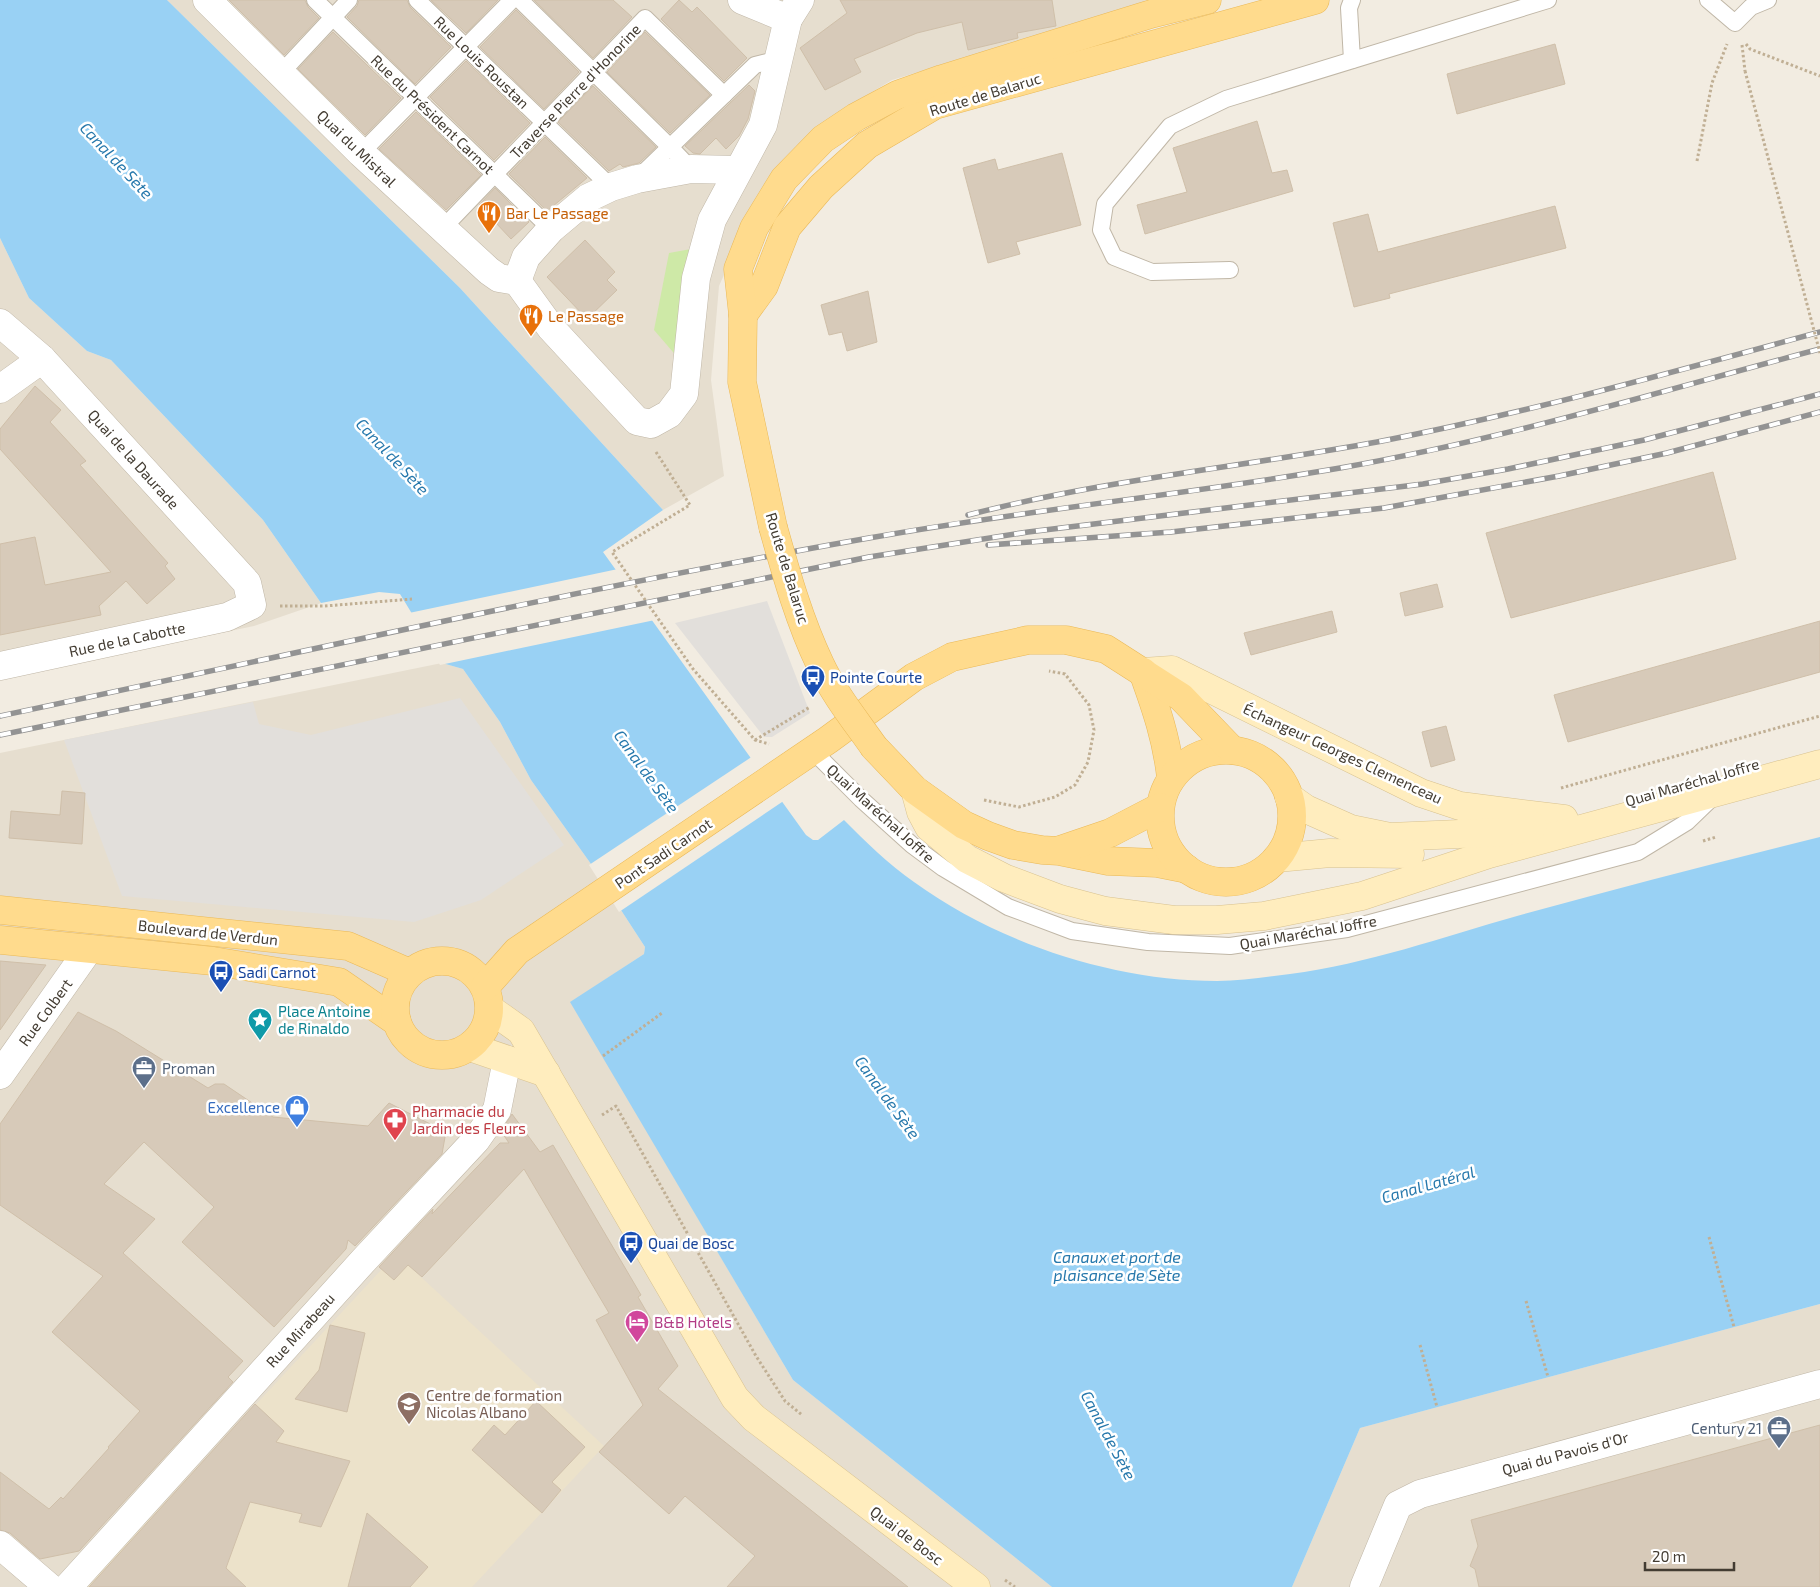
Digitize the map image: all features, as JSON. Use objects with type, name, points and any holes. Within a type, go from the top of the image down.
[{"type":"main road","name":"Route de Balaruc","points":[[915,790],[874,747],[843,705],[820,664],[793,595],[773,527],[742,382],[743,315],[738,269],[754,228],[784,180],[824,139],[856,117],[897,95],[1157,7],[1207,0]]},
{"type":"main road","name":"Route de Balaruc","points":[[743,315],[764,286],[787,227],[820,187],[867,145],[934,106],[1315,0]]},
{"type":"main road","points":[[807,755],[914,677],[952,658],[993,646],[1028,640],[1066,640],[1106,649],[1181,697],[1232,750]]},
{"type":"main road","name":"Échangeur Georges Clemenceau","points":[[1143,672],[1172,670],[1429,796],[1460,806],[1564,819]]},
{"type":"main road","points":[[1143,672],[1162,722],[1168,747],[1171,778]]},
{"type":"main road","name":"Quai Maréchal Joffre","points":[[1564,819],[1820,746]]},
{"type":"main road","points":[[915,790],[964,825],[1013,845],[1108,860],[1158,863],[1187,870],[1214,880],[1234,881],[1253,876],[1266,868],[1286,844],[1290,832],[1292,819],[1289,798],[1281,780],[1268,765],[1252,755],[1232,750],[1215,750],[1198,755],[1183,765],[1171,778],[1162,796],[1160,807],[1162,833],[1169,850],[1187,870]]},
{"type":"main road","name":"Pont Sadi Carnot","points":[[481,988],[517,951],[807,755]]},
{"type":"main road","name":"Quai Maréchal Joffre","points":[[1489,854],[1716,794],[1820,764]]},
{"type":"main road","points":[[915,790],[921,812],[929,827],[968,858],[1004,878],[1060,899],[1139,917],[1174,920],[1264,916],[1362,896],[1489,854]]},
{"type":"main road","points":[[1289,798],[1306,809],[1351,829],[1390,837],[1505,832],[1564,819]]},
{"type":"main road","points":[[1059,851],[1110,833],[1160,807]]},
{"type":"main road","points":[[1276,858],[1330,853],[1489,854]]},
{"type":"main road","name":"Boulevard de Verdun","points":[[0,910],[348,946],[410,973]]},
{"type":"main road","name":"Boulevard de Verdun","points":[[0,940],[213,961],[338,982],[397,1022]]},
{"type":"main road","points":[[435,961],[458,963],[481,988],[488,1023],[481,1036],[470,1047],[457,1054],[442,1056],[427,1054],[408,1041],[397,1022],[395,1010],[396,996],[410,973],[435,961]]},
{"type":"main road","name":"Quai de Bosc","points":[[481,988],[521,1031],[578,1132],[735,1398],[754,1418],[976,1587]]},
{"type":"main road","points":[[470,1047],[546,1074]]},
{"type":"street","name":"Quai du Mistral","points":[[207,0],[361,153],[442,229],[489,271],[499,278],[516,281]]},
{"type":"street","points":[[738,170],[691,168],[611,187],[588,198],[551,229],[526,257],[516,281],[551,328],[637,421],[651,424],[669,414],[684,394],[696,278],[712,220],[763,125],[794,9],[742,0]]},
{"type":"street","points":[[1214,0],[1221,26]]},
{"type":"street","name":"Quai de la Daurade","points":[[0,323],[42,359],[247,582],[252,605]]},
{"type":"street","points":[[0,389],[42,359]]},
{"type":"street","name":"Rue de la Cabotte","points":[[0,666],[227,617],[252,605]]},
{"type":"street","name":"Rue Colbert","points":[[0,1075],[89,949]]},
{"type":"street","name":"Rue Mirabeau","points":[[68,1587],[364,1260],[476,1140],[497,1110],[507,1060]]},
{"type":"street","name":"Quai du Pavois d'Or","points":[[1364,1587],[1398,1505],[1420,1494],[1820,1384]]},
{"type":"street","points":[[0,1545],[49,1587]]},
{"type":"lane","name":"Rue du Président Carnot","points":[[315,0],[551,229]]},
{"type":"lane","points":[[281,73],[349,0]]},
{"type":"lane","name":"Rue Louis Roustan","points":[[417,0],[611,187]]},
{"type":"lane","points":[[361,153],[512,0]]},
{"type":"lane","points":[[520,0],[691,168]]},
{"type":"lane","points":[[1352,0],[1349,8],[1352,60]]},
{"type":"lane","points":[[1230,270],[1152,272],[1114,257],[1101,230],[1105,204],[1170,126],[1226,99],[1548,0]]},
{"type":"lane","points":[[1708,0],[1735,23],[1751,7],[1768,0]]},
{"type":"lane","name":"Traverse Pierre d'Honorine","points":[[442,229],[645,18],[724,95]]},
{"type":"lane","points":[[637,180],[755,65],[780,59]]},
{"type":"lane","name":"Quai Maréchal Joffre","points":[[807,755],[912,845],[943,868],[1008,907],[1072,930],[1148,942],[1221,946],[1348,928],[1638,852],[1687,822],[1716,794]]},
{"type":"path","points":[[1697,161],[1712,83],[1735,23]]},
{"type":"path","points":[[1820,76],[1750,49],[1742,40],[1745,71],[1820,353]]},
{"type":"path","points":[[651,424],[657,454],[690,505],[612,552],[693,669],[755,740],[773,745],[787,743],[807,755]]},
{"type":"path","points":[[252,605],[326,606],[412,599]]},
{"type":"path","points":[[979,800],[1019,807],[1055,798],[1075,785],[1088,762],[1094,730],[1089,705],[1065,674],[1040,669]]},
{"type":"path","points":[[1697,843],[1716,837]]},
{"type":"path","points":[[603,1056],[662,1013]]},
{"type":"path","points":[[578,1132],[616,1106],[756,1356],[785,1401],[807,1419]]},
{"type":"path","points":[[1709,1237],[1734,1327]]},
{"type":"path","points":[[1526,1301],[1548,1377]]},
{"type":"path","points":[[1420,1344],[1437,1407]]},
{"type":"path","points":[[1000,1576],[1014,1587]]},
{"type":"shaded area","points":[[167,0],[1146,0],[1134,7],[892,80],[834,115],[761,192],[719,286],[711,380],[724,476],[663,510],[460,288]]},
{"type":"shaded area","points":[[0,238],[29,298],[87,351],[111,360],[263,520],[321,603],[254,626],[0,679]]},
{"type":"shaded area","points":[[767,601],[810,713],[772,737],[764,737],[675,623]]},
{"type":"shaded area","points":[[442,663],[463,669],[500,722],[531,780],[591,864],[645,947],[644,954],[571,1002],[793,1380],[1052,1587],[0,1587],[0,753]]},
{"type":"shaded area","points":[[460,698],[564,845],[481,900],[414,922],[122,896],[64,740],[253,702],[259,724],[311,735]]},
{"type":"shaded area","name":"Centre de formation Nicolas Albano","points":[[396,1254],[604,1446],[472,1587],[86,1587]]},
{"type":"shaded area","points":[[1820,1304],[1820,1587],[1292,1587],[1360,1428]]},
{"type":"green space","points":[[691,249],[679,359],[654,330],[669,253]]},
{"type":"water","name":"Canaux et port de plaisance de Sète","points":[[0,0],[167,0],[460,288],[663,510],[603,552],[806,835],[813,840],[818,840],[844,820],[877,853],[904,875],[947,904],[982,923],[1019,940],[1098,966],[1178,979],[1244,980],[1348,964],[1593,895],[1820,837],[1820,1304],[1360,1428],[1292,1587],[1052,1587],[793,1380],[570,1002],[644,954],[645,947],[591,864],[531,780],[500,722],[463,669],[442,663],[400,594],[379,592],[321,603],[263,520],[111,360],[87,351],[29,298],[0,238]]},
{"type":"pier","points":[[618,569],[655,620],[440,665],[409,613]]},
{"type":"pier","points":[[753,756],[785,800],[619,912],[589,865]]},
{"type":"building","points":[[229,0],[305,0],[308,7],[319,18],[284,55]]},
{"type":"building","points":[[359,0],[407,0],[410,7],[451,47],[415,84],[347,17],[357,6]]},
{"type":"building","points":[[431,0],[498,0],[466,33]]},
{"type":"building","points":[[534,0],[613,0],[632,17],[593,58]]},
{"type":"building","points":[[679,0],[692,12],[697,7],[747,58],[724,81],[661,19]]},
{"type":"building","points":[[840,0],[1052,0],[1056,26],[1017,33],[1018,38],[968,50],[962,22],[917,33],[854,59],[861,72],[825,90],[800,48],[847,13]]},
{"type":"building","points":[[516,10],[579,72],[544,109],[480,47]]},
{"type":"building","points":[[333,32],[401,98],[365,135],[298,69]]},
{"type":"building","points":[[645,32],[710,95],[670,133],[607,72]]},
{"type":"building","points":[[1555,44],[1565,84],[1457,114],[1447,74]]},
{"type":"building","points":[[466,61],[530,123],[494,160],[430,97]]},
{"type":"building","points":[[749,85],[755,91],[748,119],[739,136],[726,149],[716,138],[700,154],[693,153],[685,146]]},
{"type":"building","points":[[593,86],[656,147],[639,163],[623,167],[620,164],[609,171],[558,122]]},
{"type":"building","points":[[416,112],[481,175],[446,210],[379,149]]},
{"type":"building","points":[[1257,121],[1272,173],[1287,170],[1293,191],[1145,234],[1137,205],[1187,192],[1173,148]]},
{"type":"building","points":[[545,137],[587,178],[547,211],[509,174]]},
{"type":"building","points":[[1062,153],[1081,225],[1016,242],[1020,254],[988,263],[963,168],[995,159],[998,170]]},
{"type":"building","points":[[495,188],[529,222],[511,239],[479,205]]},
{"type":"building","points":[[1555,206],[1566,248],[1389,294],[1390,298],[1354,307],[1333,223],[1368,214],[1378,252]]},
{"type":"building","points":[[585,240],[615,272],[607,280],[617,290],[587,319],[547,277]]},
{"type":"building","points":[[868,291],[877,342],[847,351],[842,332],[829,335],[821,305]]},
{"type":"building","points":[[35,386],[61,410],[50,422],[86,461],[80,465],[168,563],[165,566],[175,579],[147,604],[126,581],[99,606],[101,615],[0,635],[0,544],[35,537],[45,585],[111,572],[0,449],[0,429]]},
{"type":"building","points":[[1713,472],[1736,559],[1511,618],[1486,533]]},
{"type":"building","points":[[1437,584],[1443,607],[1405,616],[1400,593]]},
{"type":"building","points":[[1332,611],[1337,632],[1251,655],[1244,633]]},
{"type":"building","points":[[1820,621],[1820,672],[1568,742],[1554,695]]},
{"type":"building","points":[[1446,726],[1455,760],[1431,767],[1422,732]]},
{"type":"building","points":[[62,791],[85,793],[82,844],[9,838],[11,811],[60,815]]},
{"type":"building","points":[[0,961],[46,965],[0,1030]]},
{"type":"building","points":[[78,1012],[116,1031],[208,1088],[215,1084],[224,1084],[273,1117],[368,1126],[389,1103],[440,1129],[445,1137],[442,1154],[355,1246],[348,1240],[346,1249],[274,1327],[182,1242],[214,1207],[144,1142],[104,1184],[155,1219],[123,1253],[243,1361],[228,1377],[233,1382],[79,1551],[40,1559],[10,1533],[0,1530],[0,1472],[49,1509],[61,1497],[63,1499],[140,1411],[52,1332],[103,1276],[0,1205],[0,1124]]},
{"type":"building","points":[[512,1114],[540,1152],[553,1145],[641,1295],[638,1297],[678,1366],[658,1389],[908,1587],[727,1587],[755,1556],[685,1496],[669,1514],[599,1452],[643,1405],[596,1320],[609,1313],[524,1169],[422,1277],[408,1265],[394,1280],[379,1267],[433,1209],[432,1214],[500,1143],[509,1143],[501,1131]]},
{"type":"building","points":[[330,1325],[365,1333],[347,1412],[295,1399],[319,1370]]},
{"type":"building","points":[[536,1401],[585,1447],[552,1482],[561,1490],[542,1513],[472,1450],[494,1425],[505,1435]]},
{"type":"building","points":[[255,1404],[284,1431],[276,1442],[350,1461],[321,1527],[299,1522],[302,1514],[250,1502],[226,1568],[246,1587],[89,1587]]},
{"type":"building","points":[[1820,1425],[1820,1587],[1479,1587],[1475,1569],[1470,1566],[1478,1546],[1471,1520]]},
{"type":"building","points":[[367,1513],[428,1567],[410,1587],[348,1587]]},
{"type":"railway","points":[[968,515],[1070,492],[1326,451],[1433,431],[1600,391],[1820,332]]},
{"type":"railway","points":[[0,716],[434,623],[760,558],[928,528],[1281,478],[1401,457],[1581,414],[1820,349]]},
{"type":"railway","points":[[0,735],[869,557],[1028,532],[1423,484],[1508,469],[1644,440],[1820,394]]},
{"type":"railway","points":[[988,545],[1171,532],[1384,508],[1559,476],[1667,453],[1820,412]]},
{"type":"place","name":"Bar Le Passage","points":[[489,234]]},
{"type":"place","name":"Le Passage","points":[[531,337]]},
{"type":"place","name":"Pointe Courte","points":[[813,698]]},
{"type":"place","name":"Sadi Carnot","points":[[221,993]]},
{"type":"place","name":"Place Antoine de Rinaldo","points":[[260,1041]]},
{"type":"place","name":"Proman","points":[[144,1089]]},
{"type":"place","name":"Excellence","points":[[297,1128]]},
{"type":"place","name":"Pharmacie du Jardin des Fleurs","points":[[395,1141]]},
{"type":"place","name":"Quai de Bosc","points":[[631,1264]]},
{"type":"place","name":"B&B Hotels","points":[[637,1343]]},
{"type":"place","name":"Centre de formation Nicolas Albano","points":[[409,1425]]},
{"type":"place","name":"Century 21","points":[[1779,1449]]},
{"type":"water label","name":"Canal de Sète","points":[[117,160]]},
{"type":"water label","name":"Canal de Sète","points":[[393,456]]},
{"type":"water label","name":"Canal de Sète","points":[[647,771]]},
{"type":"water label","name":"Canal de Sète","points":[[888,1097]]},
{"type":"water label","name":"Canal Latéral","points":[[1428,1184]]},
{"type":"water label","name":"Canal de Sète","points":[[1109,1435]]}]
